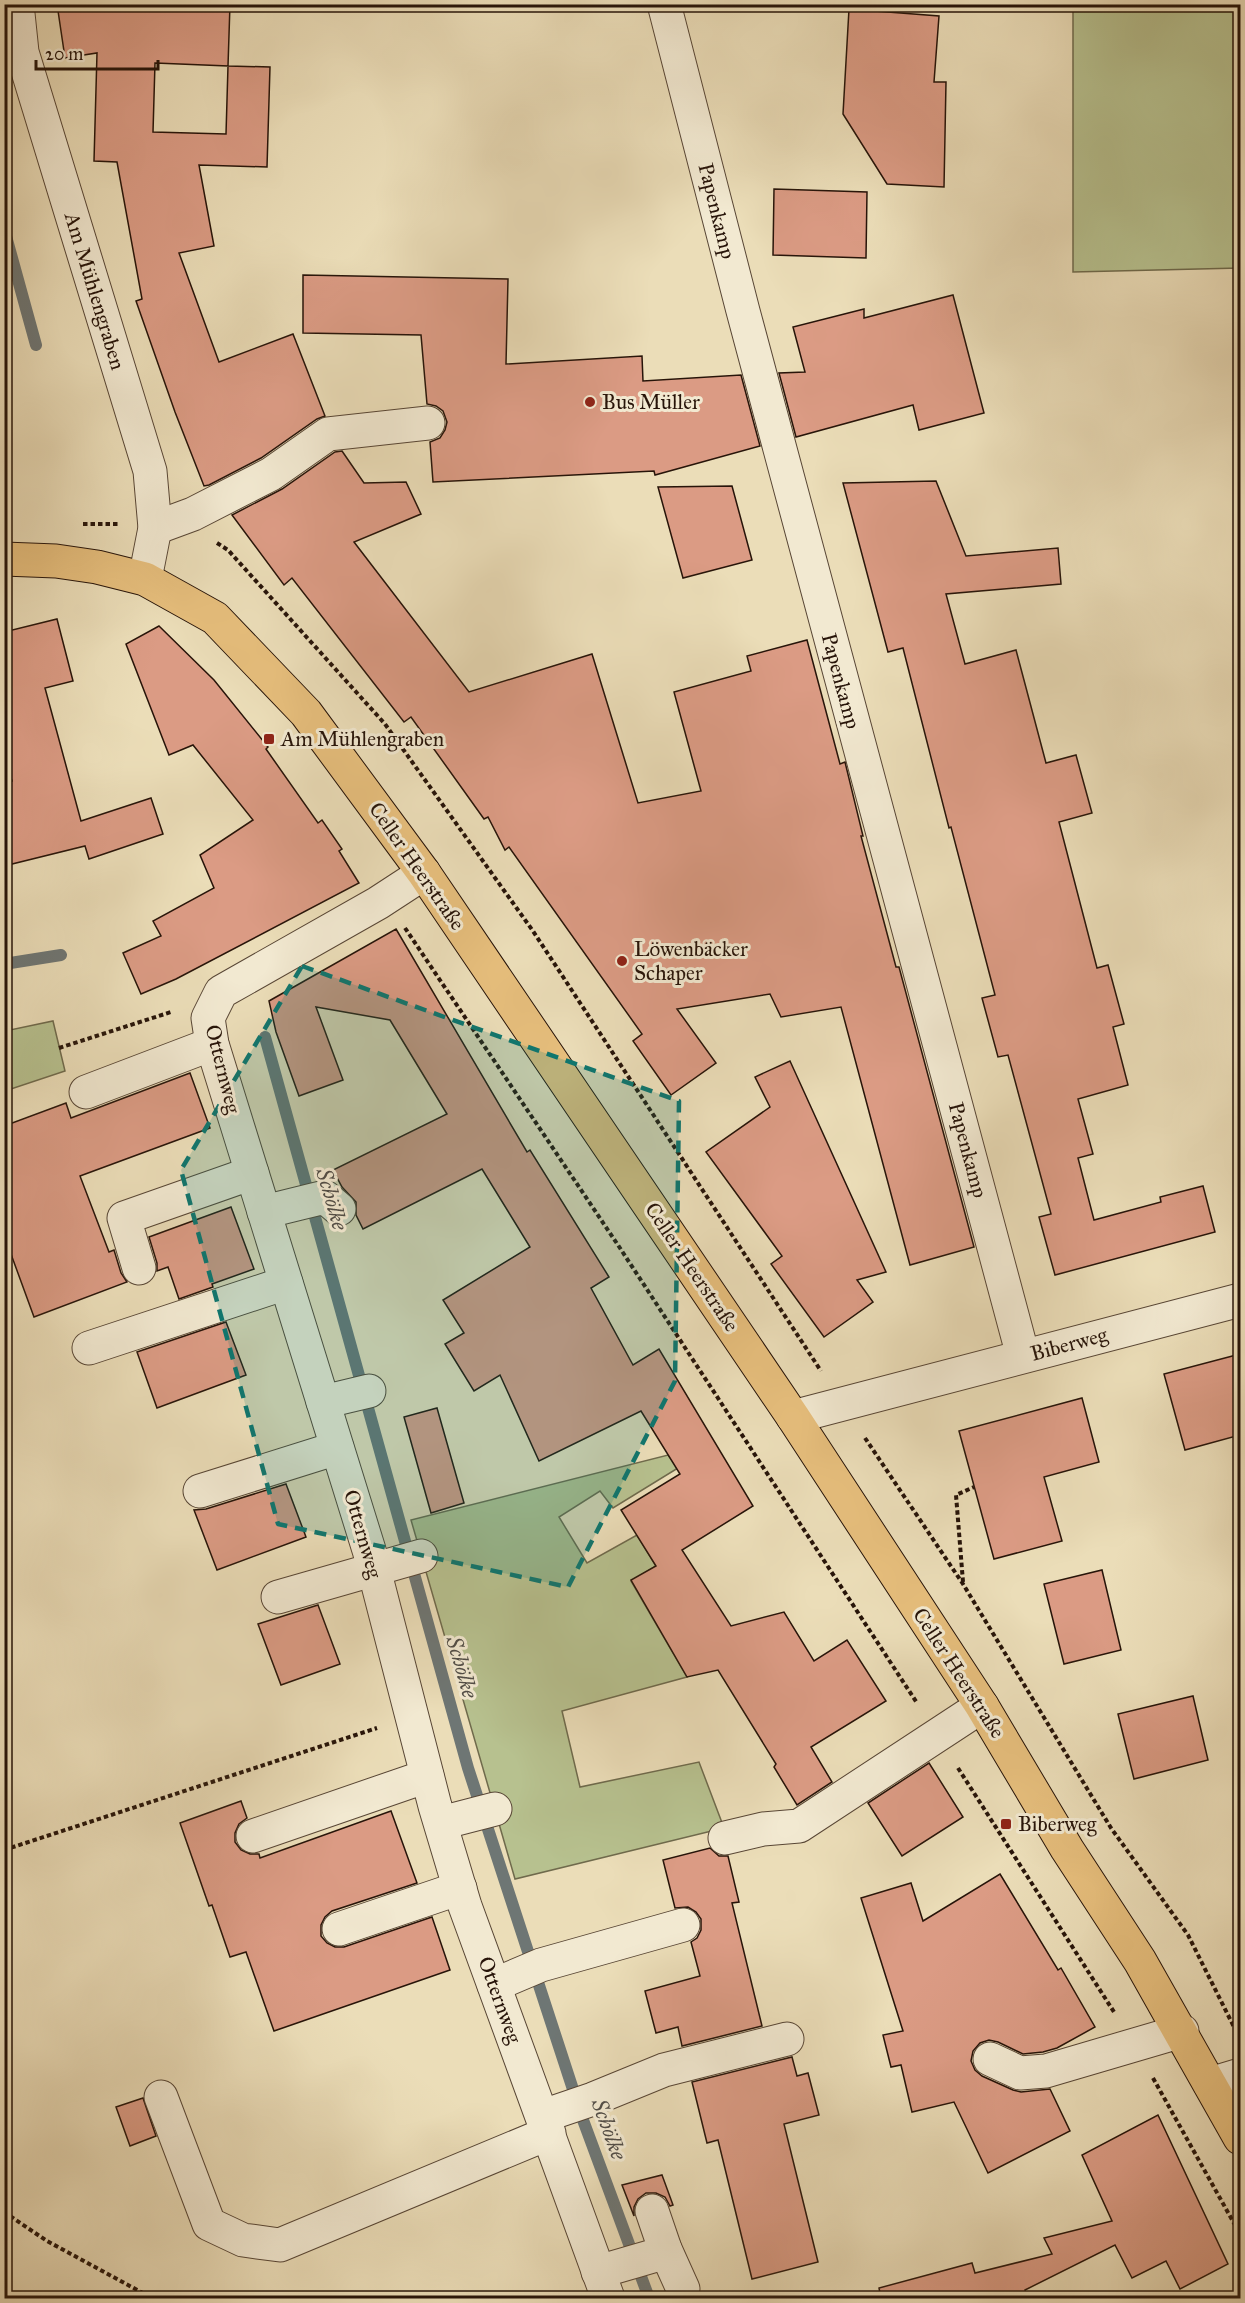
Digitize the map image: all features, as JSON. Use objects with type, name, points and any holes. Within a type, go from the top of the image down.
[{"type":"main road","name":"Celler Heerstraße","points":[[4,559],[56,561],[97,567],[145,579],[215,618],[306,713],[424,873],[793,1417],[982,1706],[1067,1849],[1140,1961],[1182,2031],[1225,2079],[1240,2138]]},
{"type":"street","name":"Am Mühlengraben","points":[[17,4],[22,52],[150,471],[155,528],[145,579]]},
{"type":"street","name":"Papenkamp","points":[[664,4],[746,323],[1023,1356]]},
{"type":"street","points":[[155,528],[193,514],[271,474],[328,434],[428,423]]},
{"type":"street","name":"Otternweg","points":[[424,873],[385,898],[221,992],[210,1031],[252,1173],[276,1210],[286,1283],[345,1397],[337,1448],[397,1563],[412,1717],[427,1776],[451,1821],[460,1888],[501,1982],[608,2279]]},
{"type":"street","points":[[86,1092],[210,1031]]},
{"type":"street","points":[[139,1268],[124,1218],[252,1173]]},
{"type":"street","points":[[276,1210],[332,1203]]},
{"type":"street","points":[[89,1348],[286,1283]]},
{"type":"street","name":"Biberweg","points":[[793,1417],[1240,1300]]},
{"type":"street","points":[[200,1491],[337,1448]]},
{"type":"street","points":[[278,1597],[397,1563]]},
{"type":"street","points":[[725,1838],[763,1829],[799,1826],[982,1706]]},
{"type":"street","points":[[253,1836],[427,1776]]},
{"type":"street","points":[[451,1821],[495,1809]]},
{"type":"street","points":[[339,1929],[460,1888]]},
{"type":"street","points":[[501,1982],[541,1965],[684,1925]]},
{"type":"street","points":[[990,2059],[1020,2073],[1046,2072],[1182,2031]]},
{"type":"street","points":[[161,2097],[209,2224],[243,2240],[280,2245],[593,2099],[664,2070],[787,2039]]},
{"type":"street","points":[[652,2211],[659,2253],[684,2289]]},
{"type":"street","points":[[608,2279],[659,2253]]},
{"type":"path","points":[[209,538],[228,550],[385,724],[534,932],[841,1403],[963,1584],[1111,1828],[1188,1935],[1240,2039]]},
{"type":"path","points":[[385,898],[618,1245],[938,1736],[1134,2045],[1240,2234]]},
{"type":"path","points":[[59,1048],[181,1008],[210,1031]]},
{"type":"path","points":[[963,1584],[956,1495],[974,1487]]},
{"type":"path","points":[[4,1850],[412,1717]]},
{"type":"path","points":[[4,2212],[47,2241],[152,2298]]},
{"type":"highlighted area","points":[[302,966],[679,1101],[675,1381],[568,1587],[278,1524],[181,1170]]},
{"type":"green space","points":[[1073,5],[1240,5],[1240,268],[1073,272]]},
{"type":"green space","points":[[53,1021],[65,1071],[5,1091],[5,1031]]},
{"type":"green space","points":[[668,1455],[678,1468],[613,1508],[600,1491],[559,1517],[587,1563],[637,1535],[656,1566],[631,1581],[687,1677],[562,1711],[580,1787],[699,1762],[724,1828],[515,1879],[411,1520]]},
{"type":"building","points":[[57,4],[230,4],[228,66],[270,67],[267,167],[199,165],[214,246],[179,253],[219,362],[293,334],[325,416],[317,419],[261,458],[209,485],[204,486],[136,301],[142,299],[117,162],[94,161],[97,53],[65,58]],"holes":[[[155,63],[228,66],[226,134],[153,132]]]},
{"type":"building","points":[[849,9],[939,16],[934,82],[946,82],[944,187],[887,184],[843,114]]},
{"type":"building","points":[[774,189],[867,192],[866,258],[773,255]]},
{"type":"building","name":"Bus Müller","points":[[303,275],[508,279],[506,364],[642,356],[643,381],[741,375],[760,446],[655,475],[654,471],[433,482],[430,442],[440,438],[447,422],[443,411],[427,404],[421,335],[303,333]]},
{"type":"building","points":[[953,295],[984,413],[919,430],[913,405],[796,437],[779,373],[805,372],[793,327],[864,309],[864,318]]},
{"type":"building","points":[[342,451],[364,483],[406,482],[421,514],[354,542],[469,692],[592,654],[638,803],[701,791],[674,692],[751,671],[747,656],[807,640],[840,764],[845,762],[863,836],[861,836],[896,967],[899,967],[974,1247],[910,1265],[841,1007],[781,1017],[770,994],[677,1009],[716,1063],[671,1095],[633,1041],[642,1034],[509,847],[505,850],[488,817],[484,819],[411,717],[404,722],[292,578],[284,585],[232,515],[282,489],[335,452]]},
{"type":"building","points":[[936,481],[966,556],[1058,548],[1061,584],[946,594],[965,664],[1016,650],[1046,763],[1076,755],[1092,813],[1059,822],[1097,968],[1108,965],[1124,1024],[1113,1027],[1128,1085],[1078,1099],[1093,1154],[1078,1158],[1094,1220],[1161,1202],[1160,1197],[1203,1186],[1215,1232],[1055,1275],[1039,1217],[1051,1214],[1008,1055],[998,1057],[982,998],[995,995],[951,827],[949,828],[903,648],[888,652],[843,483]]},
{"type":"building","points":[[732,486],[752,560],[683,578],[658,487]]},
{"type":"building","points":[[57,619],[73,681],[45,688],[81,821],[151,798],[163,834],[89,859],[85,846],[4,866],[4,783],[12,781],[4,753],[4,632]]},
{"type":"building","points":[[159,626],[214,680],[268,747],[266,749],[318,823],[322,820],[342,849],[339,851],[359,883],[176,979],[141,994],[123,953],[161,936],[153,921],[214,888],[200,855],[253,820],[193,745],[169,755],[126,644]]},
{"type":"building","points":[[396,929],[527,1152],[530,1150],[609,1277],[591,1288],[633,1365],[659,1349],[753,1506],[682,1550],[731,1626],[784,1612],[814,1661],[847,1640],[886,1701],[811,1747],[832,1782],[797,1805],[774,1767],[776,1764],[718,1670],[687,1677],[631,1580],[656,1566],[621,1510],[680,1474],[641,1411],[539,1461],[500,1375],[474,1391],[445,1344],[464,1333],[443,1300],[530,1247],[482,1169],[363,1229],[356,1215],[356,1202],[342,1187],[333,1170],[447,1114],[390,1020],[316,1007],[343,1080],[299,1096],[276,1032],[269,1001]]},
{"type":"building","points":[[790,1061],[886,1272],[857,1280],[873,1302],[824,1337],[771,1264],[782,1256],[706,1152],[770,1107],[755,1077]]},
{"type":"building","points":[[190,1073],[210,1128],[80,1176],[109,1252],[114,1250],[121,1273],[127,1282],[34,1317],[4,1235],[4,1126],[66,1103],[71,1118]]},
{"type":"building","points":[[231,1207],[254,1269],[179,1299],[168,1267],[157,1271],[157,1263],[149,1237]]},
{"type":"building","points":[[226,1322],[246,1375],[157,1408],[137,1352]]},
{"type":"building","points":[[1240,1354],[1240,1435],[1185,1450],[1164,1374]]},
{"type":"building","points":[[1082,1398],[1099,1462],[1044,1477],[1062,1541],[994,1559],[959,1431]]},
{"type":"building","points":[[437,1408],[464,1503],[431,1513],[404,1417]]},
{"type":"building","points":[[286,1484],[306,1537],[217,1570],[194,1510],[206,1509]]},
{"type":"building","points":[[1102,1570],[1121,1650],[1064,1664],[1044,1584]]},
{"type":"building","points":[[318,1605],[340,1664],[281,1685],[258,1624]]},
{"type":"building","points":[[1193,1696],[1208,1760],[1134,1779],[1118,1714]]},
{"type":"building","points":[[929,1763],[963,1817],[902,1856],[868,1803]]},
{"type":"building","points":[[241,1801],[247,1818],[239,1824],[235,1833],[235,1842],[241,1850],[250,1854],[259,1854],[260,1858],[391,1811],[417,1883],[332,1911],[321,1925],[321,1936],[335,1947],[344,1947],[432,1917],[450,1970],[274,2031],[246,1952],[230,1957],[212,1905],[209,1906],[180,1823]]},
{"type":"building","points":[[710,1848],[719,1856],[728,1856],[739,1902],[732,1903],[762,2026],[682,2046],[678,2027],[656,2033],[645,1991],[700,1976],[691,1942],[697,1938],[701,1930],[701,1919],[688,1907],[675,1908],[663,1860]]},
{"type":"building","points":[[1000,1874],[1058,1970],[1061,1968],[1095,2027],[1057,2048],[1043,2052],[1023,2054],[989,2040],[980,2043],[973,2051],[971,2061],[975,2070],[982,2076],[1021,2092],[1050,2089],[1070,2131],[988,2173],[954,2102],[912,2112],[901,2065],[891,2067],[883,2035],[903,2031],[861,1898],[911,1883],[923,1921]]},
{"type":"building","points":[[792,2057],[797,2076],[808,2073],[819,2115],[784,2124],[818,2262],[752,2279],[718,2140],[707,2143],[692,2082]]},
{"type":"building","points":[[143,2098],[156,2136],[130,2146],[116,2107]]},
{"type":"building","points":[[1158,2115],[1228,2264],[1180,2289],[1166,2261],[1132,2278],[1115,2245],[1025,2290],[1026,2294],[1008,2298],[881,2298],[879,2288],[972,2263],[975,2273],[1052,2254],[1044,2238],[1112,2221],[1082,2155]]},
{"type":"building","points":[[662,2175],[673,2205],[670,2206],[665,2197],[656,2193],[646,2193],[638,2199],[634,2207],[634,2216],[622,2185]]},
{"type":"waterway","name":"Schölke","points":[[4,229],[36,345]]},
{"type":"waterway","points":[[4,964],[61,955]]},
{"type":"waterway","name":"Schölke","points":[[265,1037],[468,1768],[583,2120],[649,2298]]},
{"type":"place","name":"Bus Müller","points":[[590,402]]},
{"type":"place","name":"Am Mühlengraben","points":[[269,739]]},
{"type":"place","name":"Löwenbäcker Schaper","points":[[622,961]]},
{"type":"place","name":"Biberweg","points":[[1006,1824]]}]
